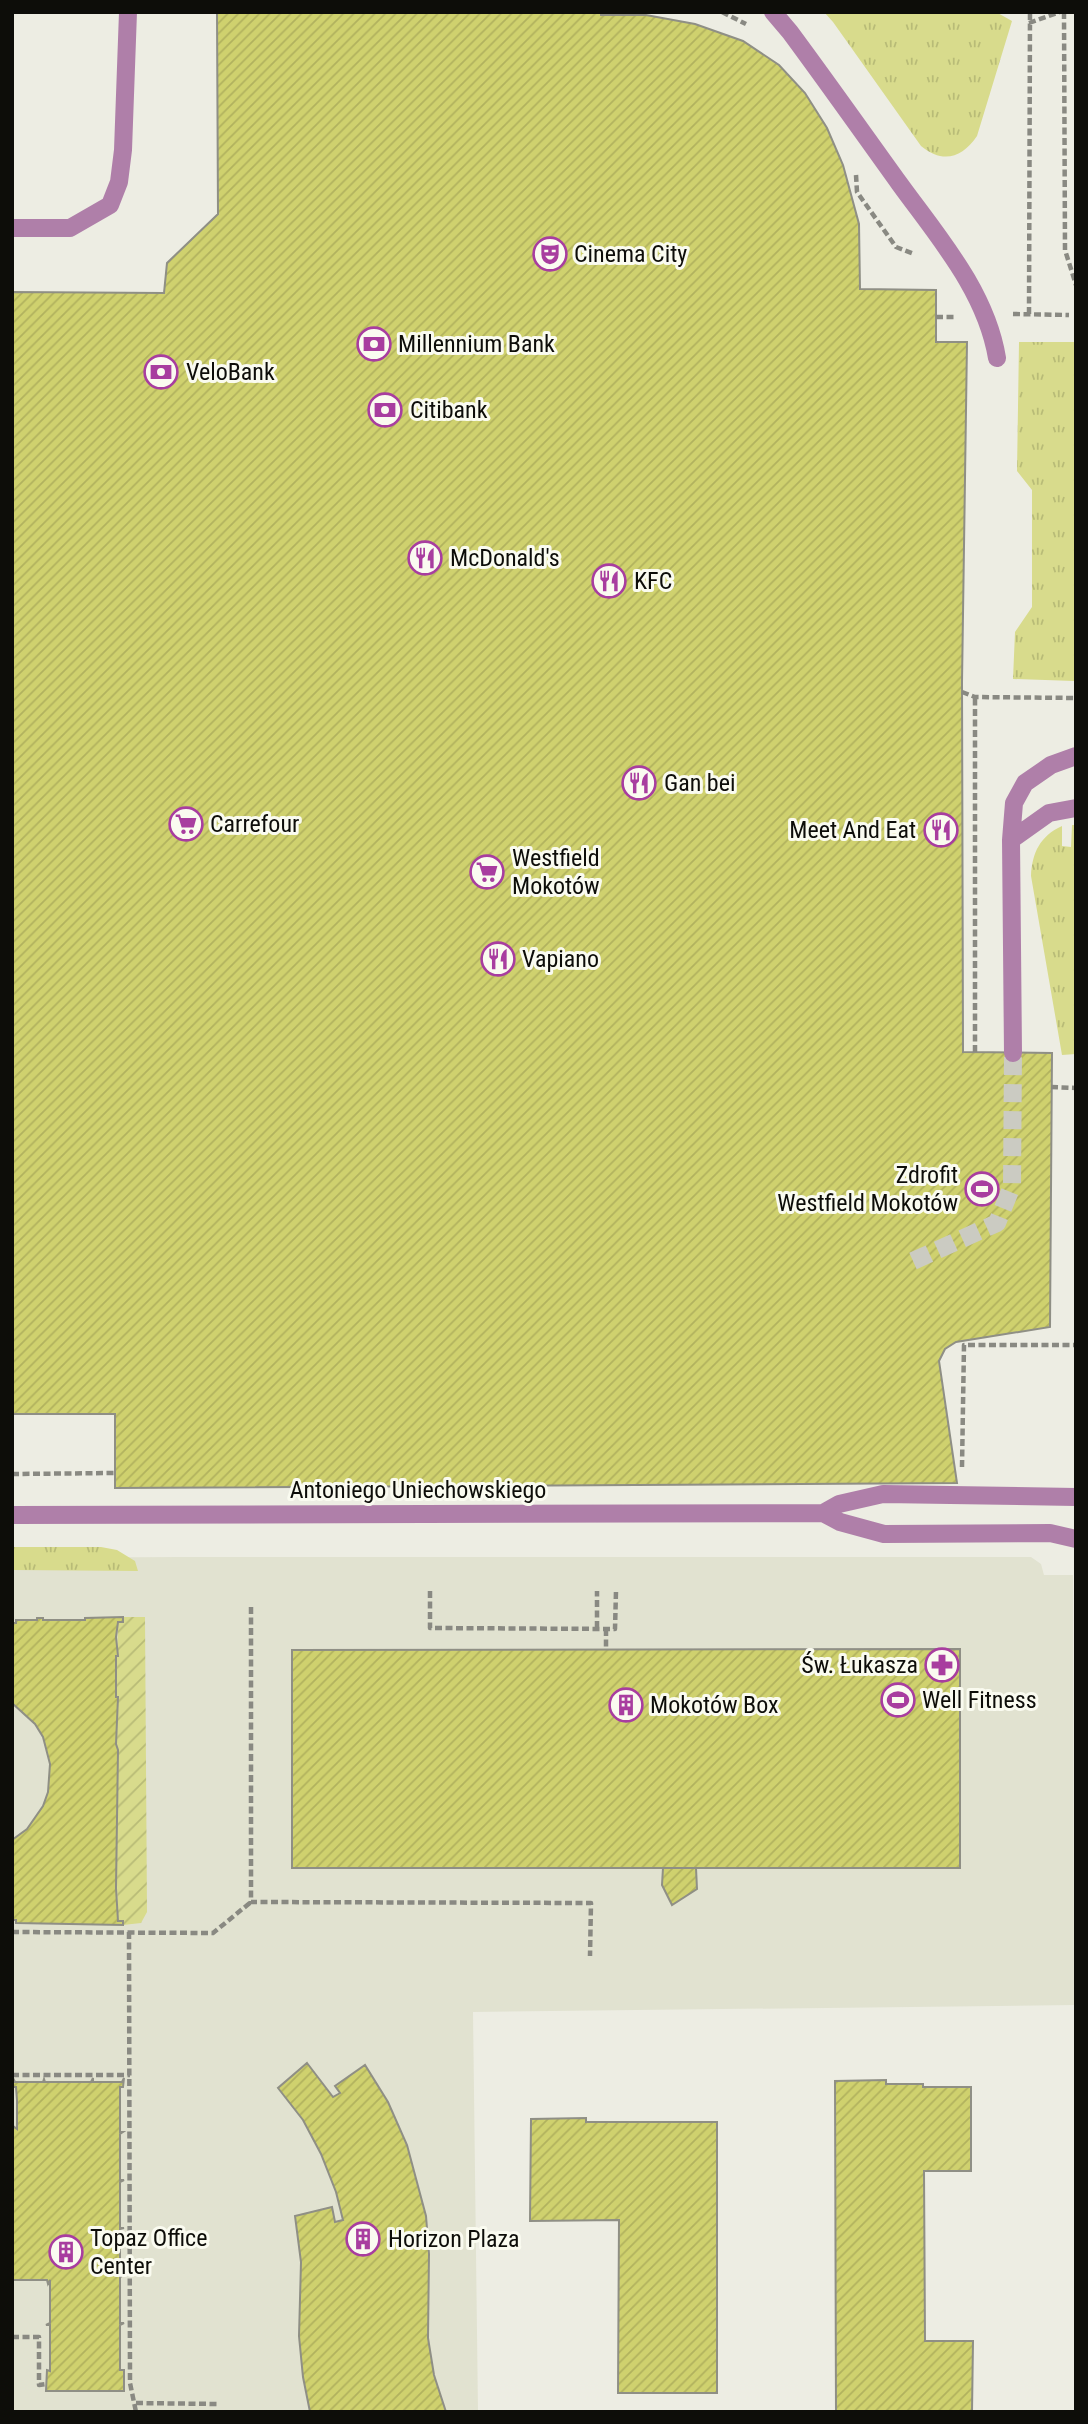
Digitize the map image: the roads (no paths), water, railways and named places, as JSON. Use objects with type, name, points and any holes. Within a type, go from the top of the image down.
[{"type":"street","points":[[12,228],[70,228],[110,205],[119,182],[123,150],[128,12]]},
{"type":"street","points":[[773,12],[960,268],[985,316],[993,336],[997,358]]},
{"type":"street","points":[[1013,1053],[1011,840],[1014,803],[1025,783],[1051,765],[1076,756]]},
{"type":"street","points":[[1011,840],[1049,813],[1076,808]]},
{"type":"street","name":"Antoniego Uniechowskiego","points":[[823,1513],[839,1504],[883,1494],[1076,1497]]},
{"type":"street","name":"Antoniego Uniechowskiego","points":[[12,1515],[823,1513],[861,1529],[910,1539],[1050,1533],[1076,1539]]},
{"type":"tunnel","points":[[913,1261],[997,1223],[1012,1186],[1013,1053]]},
{"type":"place","name":"Cinema City","points":[[550,254]]},
{"type":"place","name":"Millennium Bank","points":[[374,344]]},
{"type":"place","name":"VeloBank","points":[[161,372]]},
{"type":"place","name":"Citibank","points":[[385,410]]},
{"type":"place","name":"McDonald's","points":[[425,558]]},
{"type":"place","name":"KFC","points":[[609,581]]},
{"type":"place","name":"Gan bei","points":[[639,783]]},
{"type":"place","name":"Carrefour","points":[[186,824]]},
{"type":"place","name":"Meet And Eat","points":[[941,830]]},
{"type":"place","name":"Westfield Mokotów","points":[[487,872]]},
{"type":"place","name":"Vapiano","points":[[498,959]]},
{"type":"place","name":"Zdrofit Westfield Mokotów","points":[[982,1189]]},
{"type":"place","name":"Św. Łukasza","points":[[942,1665]]},
{"type":"place","name":"Well Fitness","points":[[898,1700]]},
{"type":"place","name":"Mokotów Box","points":[[626,1705]]},
{"type":"place","name":"Horizon Plaza","points":[[363,2239]]},
{"type":"place","name":"Topaz Office Center","points":[[66,2252]]}]
